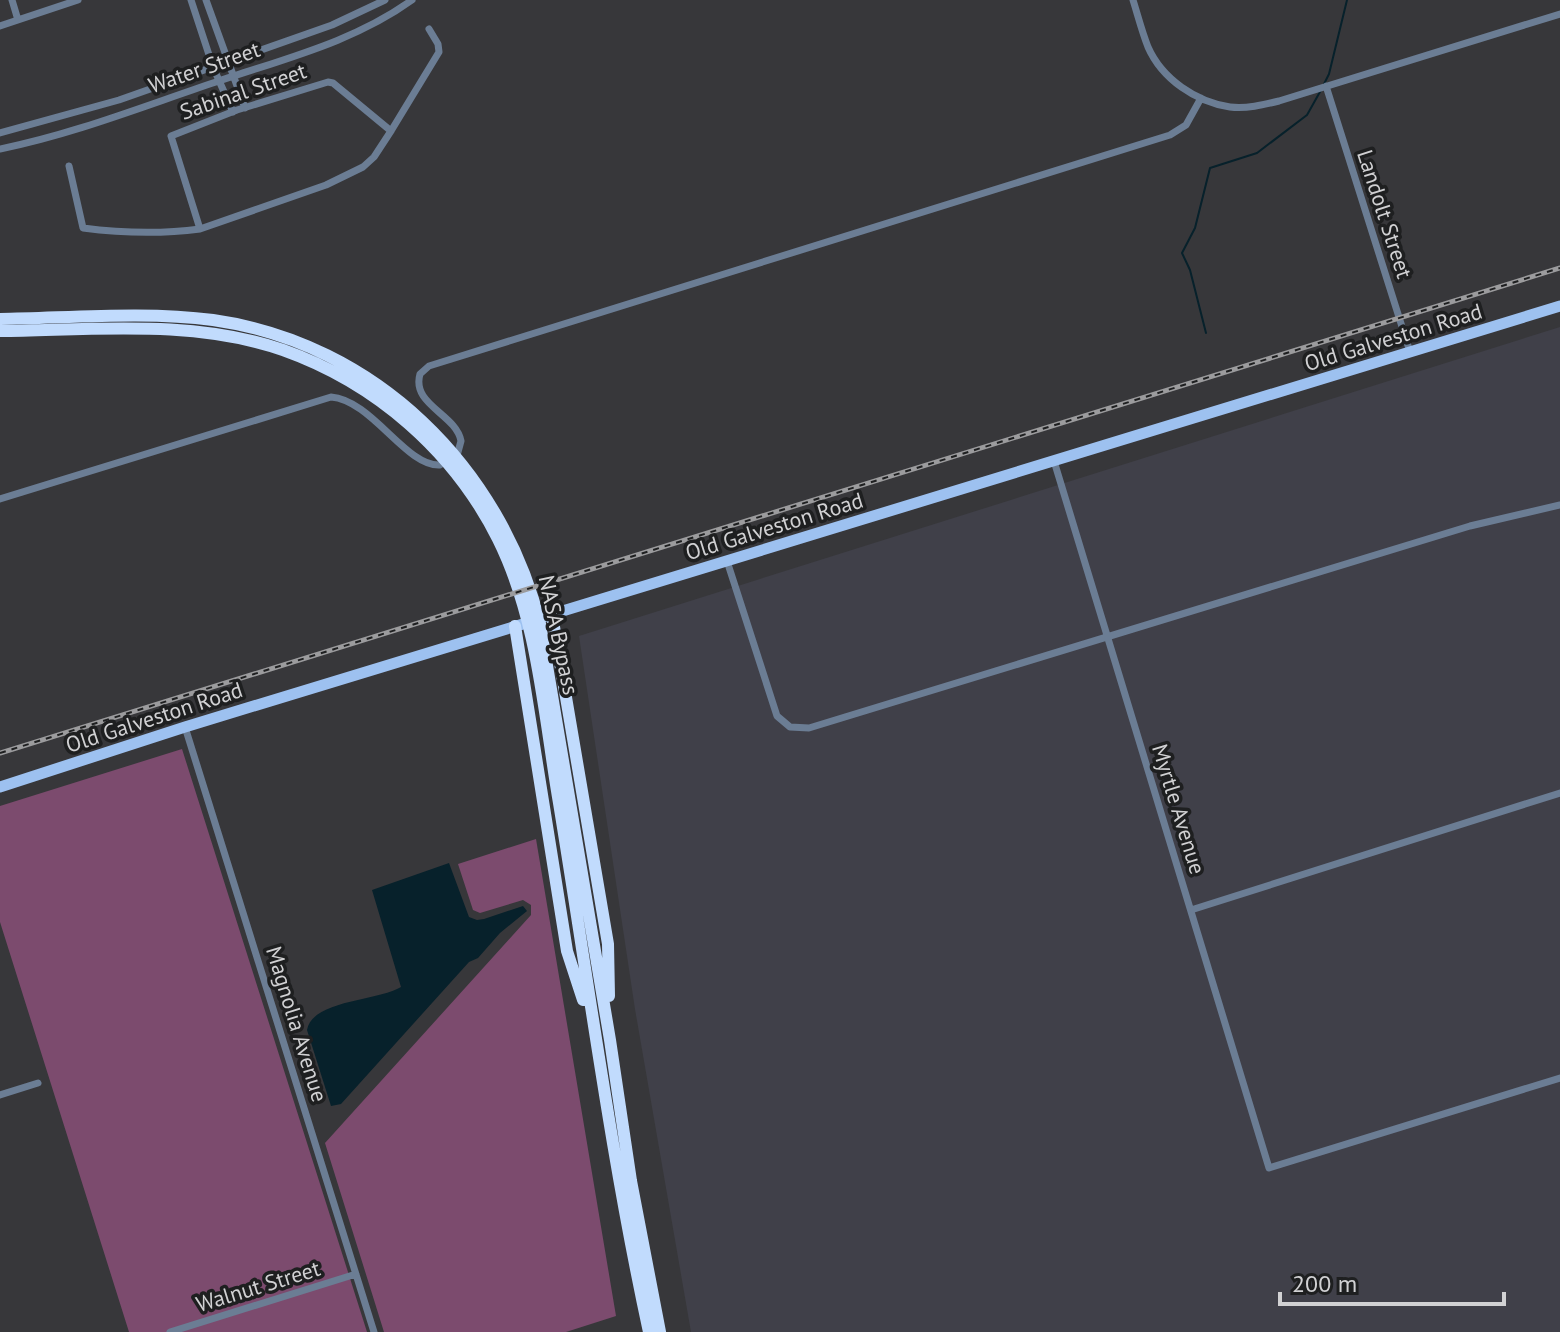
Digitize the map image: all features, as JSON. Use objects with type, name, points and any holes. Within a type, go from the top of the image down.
[{"type":"highway","name":"NASA Bypass","points":[[0,319],[197,318],[266,332],[338,361],[398,399],[443,439],[483,490],[505,528],[526,575],[540,624],[594,1035],[649,1332]]},
{"type":"highway","name":"NASA Bypass","points":[[0,331],[196,331],[260,343],[323,367],[376,397],[419,433],[472,495],[499,541],[517,586],[530,634],[610,1040],[631,1181],[660,1332]]},
{"type":"highway","points":[[552,615],[608,944],[610,1040]]},
{"type":"highway","points":[[515,626],[567,951],[594,1035]]},
{"type":"highway","points":[[535,755],[543,742],[553,737],[576,742]]},
{"type":"main road","name":"Old Galveston Road","points":[[0,787],[185,727],[1560,306]]},
{"type":"street","points":[[12,0],[18,20]]},
{"type":"street","points":[[0,26],[78,0]]},
{"type":"street","points":[[191,0],[213,67],[233,112]]},
{"type":"street","points":[[206,0],[245,108]]},
{"type":"street","name":"Water Street","points":[[0,133],[119,100],[332,25],[385,0]]},
{"type":"street","name":"Water Street","points":[[0,149],[36,142],[93,124],[355,34],[412,0]]},
{"type":"street","points":[[1133,0],[1149,49],[1157,63],[1174,81],[1201,98],[1232,107],[1255,106],[1326,86],[1560,14]]},
{"type":"street","points":[[69,166],[83,228],[156,231],[200,229],[347,177],[374,157],[439,52],[429,29]]},
{"type":"street","name":"Sabinal Street","points":[[200,229],[171,136],[233,112],[328,82],[391,131]]},
{"type":"street","name":"Landolt Street","points":[[1326,86],[1410,352]]},
{"type":"street","points":[[0,499],[331,397],[342,398],[357,407],[423,462],[440,465],[458,452],[461,441],[454,425],[418,389],[420,374],[429,366],[1170,135],[1186,125],[1201,98]]},
{"type":"street","name":"Myrtle Avenue","points":[[1054,461],[1269,1168],[1560,1078]]},
{"type":"street","points":[[727,561],[777,716],[790,727],[809,728],[1470,526],[1560,505]]},
{"type":"street","name":"Magnolia Avenue","points":[[185,727],[374,1332]]},
{"type":"street","points":[[1191,910],[1560,793]]},
{"type":"street","points":[[0,1095],[38,1083]]},
{"type":"street","name":"Walnut Street","points":[[170,1332],[356,1274]]},
{"type":"shaded area","points":[[1560,327],[1560,1332],[691,1332],[635,1009],[579,636]]},
{"type":"shaded area","points":[[182,749],[367,1332],[129,1332],[0,922],[0,806]]},
{"type":"shaded area","points":[[536,839],[616,1316],[566,1332],[384,1332],[325,1143],[531,915],[531,905],[523,900],[480,913],[473,910],[458,864]]},
{"type":"water","points":[[449,863],[469,917],[484,919],[523,906],[527,911],[500,933],[478,958],[469,962],[341,1104],[331,1106],[307,1030],[312,1020],[333,1007],[401,987],[372,890]]},
{"type":"waterway","points":[[1324,84],[1347,0]]},
{"type":"waterway","points":[[1206,333],[1190,270],[1182,253],[1195,228],[1210,168],[1257,153],[1307,115],[1321,90]]},
{"type":"railway","points":[[0,753],[1560,268]]}]
